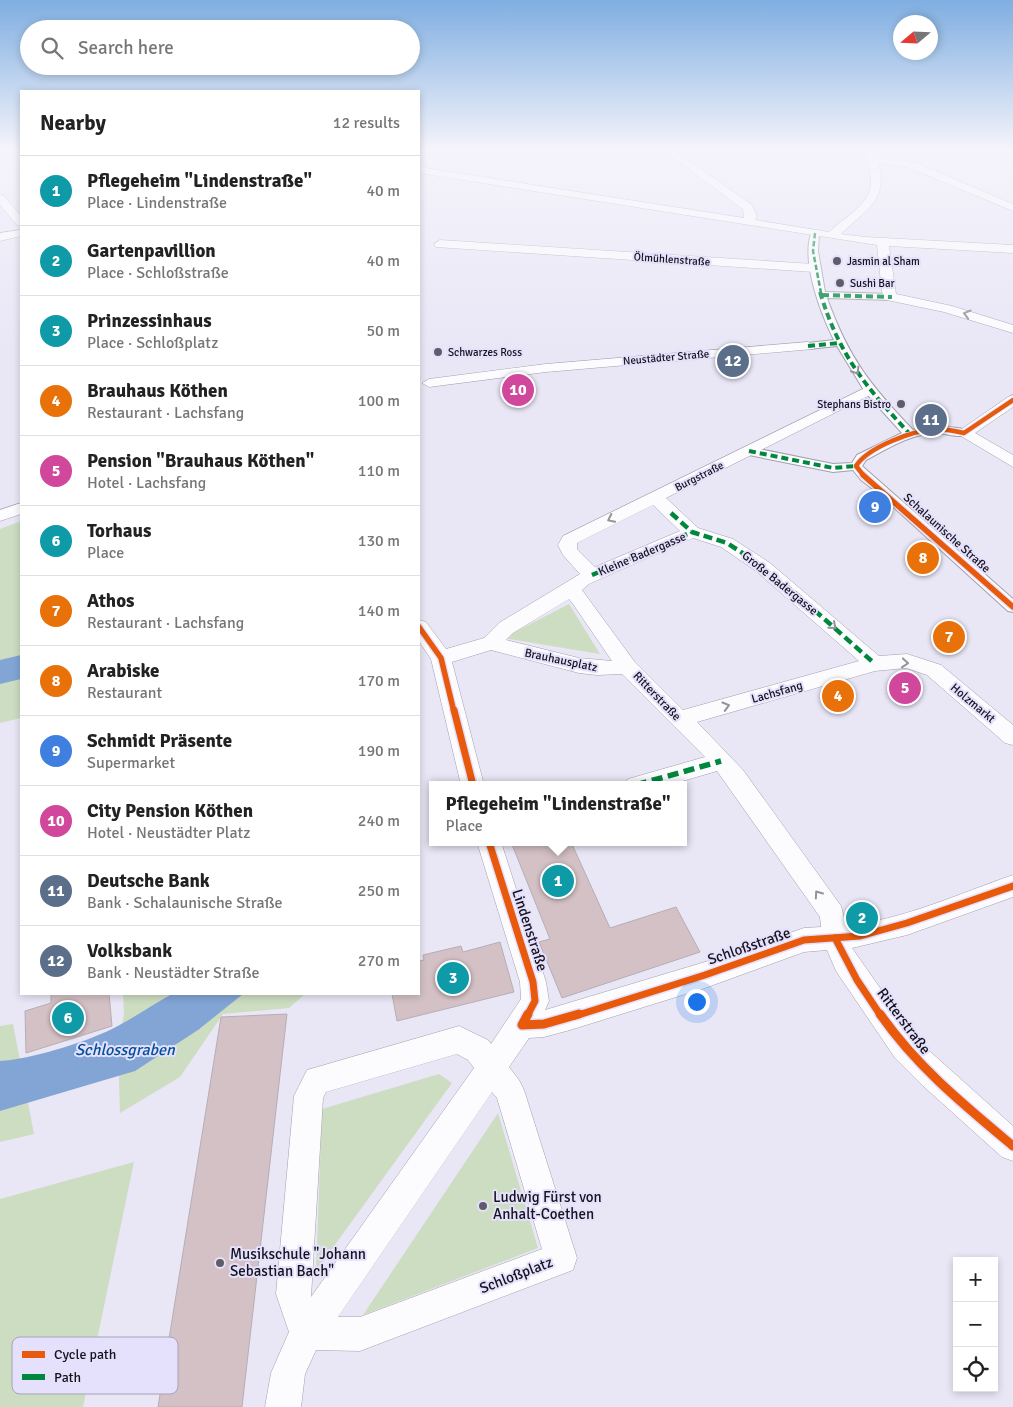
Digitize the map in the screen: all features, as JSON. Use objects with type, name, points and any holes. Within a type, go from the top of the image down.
[{"type":"street","points":[[714,217],[748,222],[813,238],[832,236],[883,244],[1013,249]]},
{"type":"street","points":[[748,222],[751,217]]},
{"type":"street","points":[[832,236],[853,217]]},
{"type":"street","points":[[0,237],[20,232]]},
{"type":"street","points":[[813,238],[814,268],[839,343],[869,390],[909,433]]},
{"type":"street","name":"Ölmühlenstraße","points":[[440,244],[814,268]]},
{"type":"street","points":[[883,244],[888,292],[892,297]]},
{"type":"street","points":[[822,295],[892,297],[947,309],[1013,329]]},
{"type":"street","name":"Neustädter Straße","points":[[424,383],[582,365],[839,343]]},
{"type":"street","name":"Burgstraße","points":[[592,574],[569,551],[567,545],[569,540],[869,390]]},
{"type":"street","points":[[964,433],[1013,400]]},
{"type":"street","points":[[749,451],[837,468],[861,467],[909,433],[950,428],[964,433],[1013,462]]},
{"type":"street","name":"Schalaunische Straße","points":[[861,467],[883,490],[1013,607]]},
{"type":"street","name":"Große Badergasse","points":[[655,498],[692,532],[727,543],[744,554],[794,592],[875,664]]},
{"type":"street","points":[[0,516],[20,508]]},
{"type":"street","name":"Kleine Badergasse","points":[[592,574],[692,532]]},
{"type":"street","points":[[441,658],[491,643],[506,628],[570,590],[592,574]]},
{"type":"street","points":[[570,590],[580,599],[628,666]]},
{"type":"street","points":[[420,628],[441,658],[472,781]]},
{"type":"street","name":"Brauhausplatz","points":[[491,643],[522,652],[604,669],[628,666]]},
{"type":"street","name":"Lachsfang","points":[[679,719],[875,664],[907,661],[934,670]]},
{"type":"street","name":"Ritterstraße","points":[[628,666],[679,719],[702,739],[735,776],[832,914],[836,938],[846,962],[906,1048],[932,1075],[1013,1146]]},
{"type":"street","name":"Holzmarkt","points":[[934,670],[1013,736]]},
{"type":"street","points":[[650,781],[721,761]]},
{"type":"street","name":"Lindenstraße","points":[[490,846],[533,982],[535,1001],[522,1025]]},
{"type":"street","name":"Schloßstraße","points":[[522,1025],[544,1024],[570,1017],[705,975],[804,940],[860,936],[897,926],[1013,886]]},
{"type":"street","points":[[283,1407],[288,1373],[306,1333],[522,1025]]},
{"type":"street","name":"Schloßplatz","points":[[458,1040],[478,1050],[493,1066],[509,1090],[561,1258],[360,1334],[306,1333],[293,1294],[309,1096],[317,1080],[458,1040]]},
{"type":"green space","points":[[20,521],[20,718],[0,723],[0,529]]},
{"type":"green space","points":[[569,604],[600,654],[503,638]]},
{"type":"green space","points":[[123,995],[304,995],[289,1008],[223,1014],[180,1077],[120,1113],[118,1046],[124,1014]]},
{"type":"green space","points":[[13,1024],[34,1134],[0,1142],[0,1026]]},
{"type":"green space","points":[[439,1074],[452,1083],[316,1271],[322,1109]]},
{"type":"green space","points":[[498,1113],[538,1248],[363,1315]]},
{"type":"green space","points":[[134,1162],[98,1337],[12,1337],[12,1394],[86,1394],[83,1407],[0,1407],[0,1199]]},
{"type":"water","points":[[20,655],[20,679],[0,684],[0,660]]},
{"type":"water","name":"Schlossgraben","points":[[170,995],[242,995],[198,1030],[135,1071],[0,1111],[0,1061],[57,1050],[87,1040],[120,1025]]},
{"type":"building","points":[[513,846],[573,846],[610,928],[676,907],[700,952],[562,998],[539,942],[550,939]]},
{"type":"building","points":[[500,942],[514,992],[397,1021],[392,995],[420,995],[420,961],[424,960],[423,955],[461,946],[463,952]]},
{"type":"building","points":[[51,995],[109,995],[112,1026],[26,1053],[25,1011],[51,1003]]},
{"type":"building","name":"Musikschule \"Johann Sebastian Bach\"","points":[[287,1014],[242,1407],[158,1407],[160,1394],[178,1394],[178,1337],[169,1337],[221,1017]]},
{"type":"marked path","points":[[815,233],[813,251],[815,271],[828,315],[837,337],[869,390],[909,433]]},
{"type":"marked path","points":[[822,295],[892,297]]},
{"type":"marked path","points":[[808,346],[839,343]]},
{"type":"marked path","points":[[749,451],[833,468],[856,466]]},
{"type":"marked path","points":[[671,513],[692,532],[727,543],[744,554],[794,592],[875,664]]},
{"type":"marked path","points":[[592,575],[692,532]]},
{"type":"marked path","points":[[650,781],[721,761]]},
{"type":"cycle path","points":[[1013,400],[964,433],[936,429],[910,434],[861,458],[856,466],[865,477],[883,490],[1013,607]]},
{"type":"cycle path","points":[[420,628],[441,658],[472,781]]},
{"type":"cycle path","points":[[490,846],[533,982],[535,1001],[522,1025],[544,1024],[570,1017],[705,975],[804,940],[860,936],[907,923],[1013,886]]},
{"type":"cycle path","points":[[835,938],[841,952],[867,995],[905,1048],[929,1075],[1013,1146]]},
{"type":"place","name":"Jasmin al Sham","points":[[837,261]]},
{"type":"place","name":"Sushi Bar","points":[[840,283]]},
{"type":"place","name":"Schwarzes Ross","points":[[438,352]]},
{"type":"place","name":"Volksbank","points":[[733,361]]},
{"type":"place","name":"City Pension Köthen","points":[[518,390]]},
{"type":"place","name":"Stephans Bistro","points":[[901,404]]},
{"type":"place","name":"Deutsche Bank","points":[[931,420]]},
{"type":"place","name":"Schmidt Präsente","points":[[875,507]]},
{"type":"place","name":"Arabiske","points":[[923,558]]},
{"type":"place","name":"Athos","points":[[949,637]]},
{"type":"place","name":"Pension \"Brauhaus Köthen\"","points":[[905,688]]},
{"type":"place","name":"Brauhaus Köthen","points":[[838,696]]},
{"type":"place","name":"Pflegeheim \"Lindenstraße\"","points":[[558,881]]},
{"type":"place","name":"Gartenpavillion","points":[[862,918]]},
{"type":"place","name":"Prinzessinhaus","points":[[453,978]]},
{"type":"place","name":"Torhaus","points":[[68,1018]]},
{"type":"place","name":"Ludwig Fürst von Anhalt-Coethen","points":[[483,1206]]},
{"type":"place","name":"Musikschule \"Johann Sebastian Bach\"","points":[[220,1263]]}]
